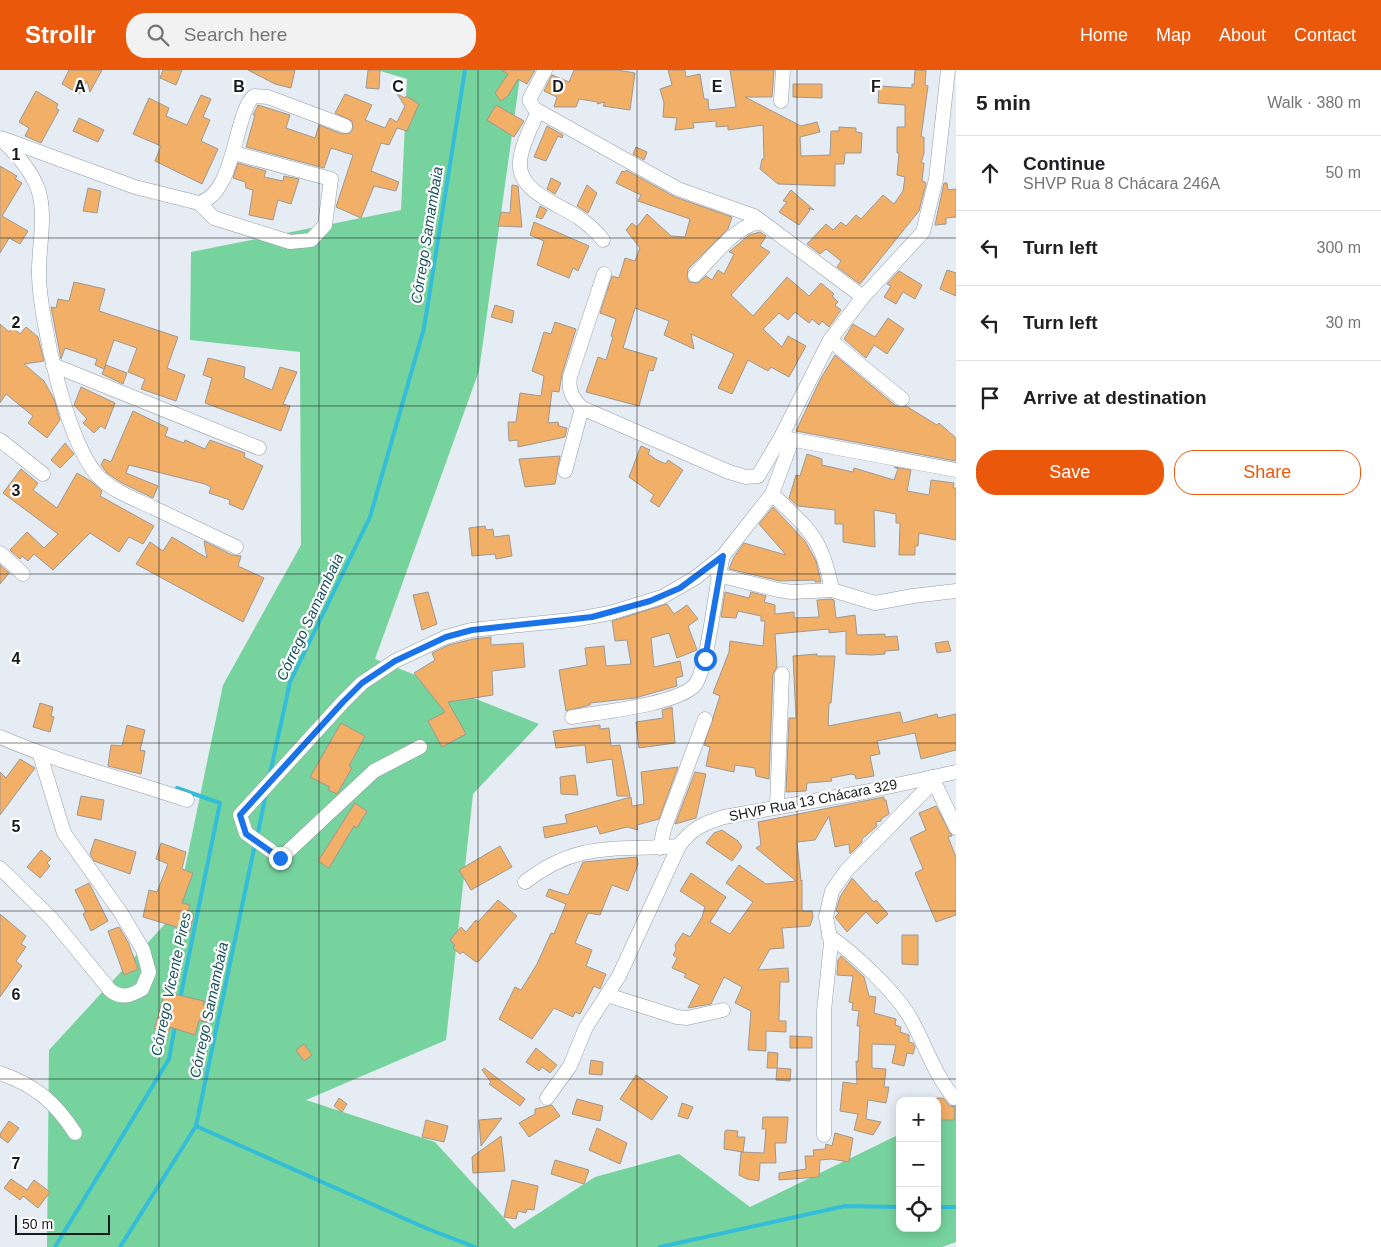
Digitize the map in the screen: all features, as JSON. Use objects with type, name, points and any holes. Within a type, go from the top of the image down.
[{"type":"street","points":[[545,70],[530,100],[538,111],[678,189],[743,211],[763,223],[863,297]]},
{"type":"street","points":[[781,101],[783,70]]},
{"type":"street","points":[[420,747],[374,771],[280,858],[246,834],[240,815],[343,702],[369,678],[395,661],[446,637],[472,630],[572,620],[636,606],[680,588],[723,556],[772,494],[787,439],[830,340],[863,297],[904,255],[923,232],[929,214],[936,179],[948,73]]},
{"type":"street","points":[[199,203],[207,199],[218,185],[234,153],[249,102],[256,96],[268,97],[345,126]]},
{"type":"street","points":[[538,111],[519,162],[522,176],[529,187],[578,217],[595,230],[603,240]]},
{"type":"street","points":[[0,138],[134,187],[199,203],[214,218],[290,242],[311,240],[325,225],[331,179],[234,153]]},
{"type":"street","points":[[0,138],[34,178],[38,190],[41,206],[39,278],[53,365],[78,441],[93,470],[100,478],[137,500],[236,547]]},
{"type":"street","points":[[695,275],[739,231],[754,222],[763,223]]},
{"type":"street","points":[[604,274],[569,383],[571,394],[582,408],[729,472],[746,477],[758,476],[787,439]]},
{"type":"street","points":[[830,340],[902,399]]},
{"type":"street","points":[[53,365],[259,448]]},
{"type":"street","points":[[565,471],[582,408]]},
{"type":"street","points":[[787,439],[956,470]]},
{"type":"street","points":[[0,440],[43,474]]},
{"type":"street","points":[[772,494],[800,520],[819,544],[825,557],[832,590]]},
{"type":"street","points":[[0,553],[22,574]]},
{"type":"street","points":[[572,717],[653,703],[672,697],[694,686],[704,666],[718,575],[723,556]]},
{"type":"street","points":[[718,575],[778,590],[798,592],[832,590],[875,603],[956,591]]},
{"type":"street","points":[[776,806],[782,674]]},
{"type":"street","points":[[660,848],[664,829],[705,719]]},
{"type":"street","points":[[0,737],[40,755],[122,778],[187,800]]},
{"type":"street","points":[[0,868],[51,918],[110,990],[116,995],[123,996],[142,989],[149,972],[143,950],[121,913],[67,839],[58,819],[40,755]]},
{"type":"street","name":"SHVP Rua 13 Chácara 329","points":[[547,1098],[570,1066],[586,1027],[618,976],[679,846],[688,833],[709,821],[776,806],[933,779],[956,772]]},
{"type":"street","points":[[824,1135],[824,1011],[831,944],[826,917],[832,891],[846,871],[933,779],[956,828]]},
{"type":"street","points":[[525,882],[561,859],[581,852],[679,846]]},
{"type":"street","points":[[829,936],[844,946],[889,991],[911,1019],[944,1085],[954,1098]]},
{"type":"street","points":[[607,995],[677,1017],[687,1018],[723,1010]]},
{"type":"street","points":[[0,1073],[23,1081],[58,1108],[75,1133]]},
{"type":"green space","points":[[377,70],[521,70],[479,371],[375,659],[539,724],[473,794],[446,1040],[306,1100],[435,1142],[514,1229],[595,1177],[679,1154],[750,1207],[896,1136],[896,1232],[941,1232],[941,1111],[956,1103],[956,1242],[942,1247],[47,1247],[49,1050],[176,912],[223,685],[301,545],[300,352],[190,340],[191,252],[401,210],[407,79]]},
{"type":"building","points":[[69,70],[102,70],[90,92],[87,81],[79,94],[62,84]]},
{"type":"building","points":[[163,70],[182,70],[176,85],[160,78]]},
{"type":"building","points":[[248,70],[295,70],[291,88],[275,84]]},
{"type":"building","points":[[368,70],[380,70],[379,89],[366,88]]},
{"type":"building","points":[[501,70],[535,70],[527,84],[518,79],[508,96],[501,101],[495,93],[508,74]]},
{"type":"building","points":[[574,70],[618,70],[635,73],[630,110],[603,106],[605,102],[597,104],[598,102],[579,99],[576,107],[554,107],[557,97],[544,91],[552,75],[569,82]]},
{"type":"building","points":[[668,70],[685,70],[686,77],[700,74],[704,99],[708,99],[709,110],[736,107],[730,70],[774,70],[772,97],[745,97],[801,126],[817,122],[820,132],[800,137],[801,156],[830,155],[831,131],[839,131],[839,127],[856,128],[856,132],[862,133],[861,153],[845,153],[844,164],[835,164],[835,186],[778,184],[760,169],[762,159],[764,159],[763,125],[728,130],[728,126],[716,127],[716,121],[693,123],[694,128],[675,130],[677,118],[663,117],[664,103],[660,89],[672,85]]},
{"type":"building","points":[[915,70],[926,70],[925,85],[928,86],[921,137],[924,137],[924,153],[921,163],[924,163],[922,181],[926,184],[919,211],[860,284],[837,267],[841,261],[826,249],[820,254],[807,244],[826,224],[833,230],[841,222],[846,226],[856,215],[861,219],[883,195],[894,204],[903,191],[905,177],[897,175],[899,153],[897,153],[897,127],[905,127],[905,105],[878,103],[879,86],[912,88]]},
{"type":"building","points":[[793,84],[822,84],[822,98],[793,97]]},
{"type":"building","points":[[36,91],[58,104],[56,108],[59,110],[41,143],[25,136],[29,128],[19,122]]},
{"type":"building","points":[[345,94],[372,105],[365,120],[385,128],[390,118],[397,122],[405,106],[397,94],[405,98],[406,96],[419,104],[407,131],[397,128],[389,145],[381,143],[371,171],[399,182],[396,191],[374,186],[361,218],[336,207],[353,155],[331,148],[324,168],[246,147],[255,115],[253,115],[258,105],[290,115],[286,128],[315,138],[319,125],[342,134],[350,133],[353,129],[352,121],[335,113]]},
{"type":"building","points":[[201,95],[211,99],[203,117],[210,120],[201,141],[218,149],[202,184],[155,161],[161,146],[133,134],[149,98],[169,108],[166,116],[187,125]]},
{"type":"building","points":[[496,105],[524,121],[514,137],[487,120]]},
{"type":"building","points":[[79,118],[104,130],[98,142],[73,131]]},
{"type":"building","points":[[547,126],[563,135],[562,138],[558,136],[546,161],[534,157]]},
{"type":"building","points":[[636,147],[647,152],[644,160],[633,154]]},
{"type":"building","points":[[238,163],[266,171],[264,177],[283,181],[284,176],[299,179],[291,204],[278,200],[273,220],[249,215],[253,190],[246,188],[245,182],[233,178]]},
{"type":"building","points":[[0,166],[17,176],[15,179],[22,183],[2,216],[28,231],[20,244],[9,238],[0,253]]},
{"type":"building","points":[[626,170],[675,197],[732,217],[728,229],[688,269],[687,277],[689,282],[698,283],[706,276],[712,280],[718,270],[724,274],[734,254],[729,252],[749,235],[760,232],[766,236],[760,246],[770,252],[731,295],[753,316],[787,277],[809,296],[821,283],[834,294],[832,296],[838,302],[835,305],[841,310],[829,327],[822,321],[819,325],[812,319],[809,323],[795,312],[788,320],[779,313],[763,329],[782,347],[788,336],[806,346],[789,377],[771,367],[768,371],[748,360],[732,394],[718,388],[734,354],[691,334],[694,349],[664,335],[669,321],[635,308],[623,348],[657,358],[653,371],[649,370],[639,406],[586,392],[598,357],[606,360],[613,337],[611,336],[616,319],[600,313],[612,276],[619,278],[625,258],[635,261],[640,248],[626,230],[632,223],[637,227],[647,214],[671,236],[685,237],[690,219],[638,201],[641,195],[616,183],[622,171],[625,172]]},
{"type":"building","points":[[551,178],[561,183],[555,194],[547,189]]},
{"type":"building","points":[[944,183],[947,183],[948,190],[956,189],[956,217],[946,218],[946,224],[935,225]]},
{"type":"building","points":[[512,185],[518,186],[522,227],[498,226],[501,212],[510,213]]},
{"type":"building","points":[[587,185],[597,193],[588,213],[577,206]]},
{"type":"building","points":[[88,188],[101,191],[97,213],[83,211]]},
{"type":"building","points":[[791,190],[814,210],[808,208],[810,210],[799,225],[779,212],[787,202],[783,201]]},
{"type":"building","points":[[540,206],[547,210],[542,219],[536,217]]},
{"type":"building","points":[[534,222],[589,246],[578,271],[573,268],[569,278],[537,265],[544,241],[530,235]]},
{"type":"building","points":[[947,270],[956,273],[956,296],[940,289]]},
{"type":"building","points":[[899,271],[922,285],[915,299],[903,292],[896,304],[884,297],[891,286],[887,284]]},
{"type":"building","points":[[74,282],[105,289],[99,311],[178,337],[167,368],[185,375],[176,401],[141,389],[145,379],[128,372],[137,348],[114,340],[104,369],[95,365],[97,359],[65,348],[61,359],[51,307],[56,308],[58,299],[69,301]]},
{"type":"building","points":[[495,305],[514,311],[512,323],[491,317]]},
{"type":"building","points":[[888,318],[904,329],[887,354],[874,345],[866,358],[844,339],[853,324],[875,337]]},
{"type":"building","points":[[555,322],[576,329],[562,374],[559,392],[552,391],[548,423],[558,422],[559,426],[567,428],[565,437],[518,447],[518,440],[509,441],[508,422],[516,422],[520,393],[541,396],[544,376],[532,371],[544,332],[551,334]]},
{"type":"building","points":[[0,324],[9,332],[12,327],[20,334],[26,327],[38,337],[44,361],[24,364],[44,381],[54,399],[60,420],[47,438],[28,423],[33,416],[6,394],[0,403]]},
{"type":"building","points":[[835,355],[896,406],[906,406],[937,425],[939,423],[956,438],[956,461],[796,431],[821,378]]},
{"type":"building","points":[[208,358],[245,367],[244,378],[272,390],[280,367],[297,372],[283,404],[290,406],[281,431],[205,403],[212,378],[203,375]]},
{"type":"building","points":[[106,365],[127,373],[123,384],[102,374]]},
{"type":"building","points":[[81,387],[115,403],[105,429],[101,426],[94,433],[83,423],[87,419],[74,405]]},
{"type":"building","points":[[133,411],[168,428],[165,436],[184,443],[185,440],[205,449],[210,440],[245,453],[244,457],[263,466],[243,510],[229,504],[230,500],[209,493],[211,487],[205,484],[129,465],[126,473],[158,486],[153,498],[120,482],[107,473],[101,465],[104,459],[111,462]]},
{"type":"building","points":[[65,443],[74,454],[60,468],[51,460]]},
{"type":"building","points":[[641,446],[650,450],[648,454],[657,460],[666,464],[668,460],[683,470],[659,507],[650,501],[654,495],[629,477]]},
{"type":"building","points":[[807,454],[822,459],[822,465],[853,472],[854,468],[894,480],[898,469],[894,467],[911,470],[907,491],[929,495],[931,480],[954,483],[953,488],[956,488],[956,540],[919,533],[918,546],[915,546],[915,555],[899,555],[900,523],[896,523],[896,514],[874,510],[875,547],[843,542],[843,524],[835,524],[835,510],[798,506],[789,498],[796,475],[800,476]]},
{"type":"building","points":[[560,456],[555,484],[525,487],[519,459]]},
{"type":"building","points":[[21,469],[38,483],[33,490],[57,508],[77,473],[102,491],[100,496],[154,526],[143,544],[129,537],[119,552],[90,533],[53,570],[34,554],[28,561],[22,556],[20,559],[10,550],[27,532],[44,548],[58,534],[3,493]]},
{"type":"building","points":[[773,507],[805,541],[816,561],[821,582],[815,582],[815,580],[780,581],[729,569],[734,557],[744,543],[786,555],[759,524]]},
{"type":"building","points":[[485,526],[486,530],[493,529],[494,537],[509,535],[512,556],[496,559],[495,554],[472,556],[469,528]]},
{"type":"building","points":[[172,537],[207,558],[204,541],[232,555],[241,556],[238,566],[264,578],[243,622],[136,564],[150,542],[163,551]]},
{"type":"building","points":[[0,565],[9,573],[0,584]]},
{"type":"building","points":[[428,592],[437,624],[422,630],[413,595]]},
{"type":"building","points":[[725,592],[749,598],[751,592],[766,596],[764,602],[775,605],[775,614],[794,612],[794,618],[819,617],[817,600],[831,599],[834,600],[836,618],[855,615],[857,635],[885,634],[885,637],[897,636],[899,650],[885,651],[885,654],[872,655],[846,654],[846,631],[829,633],[829,629],[775,634],[777,667],[773,674],[769,779],[756,776],[755,768],[735,765],[734,772],[706,766],[710,747],[704,745],[720,696],[713,693],[729,652],[730,641],[763,646],[765,621],[761,621],[761,616],[738,611],[736,618],[721,617]]},
{"type":"building","points":[[667,604],[674,614],[687,605],[698,619],[688,626],[697,650],[677,658],[669,633],[651,638],[654,667],[680,661],[683,676],[676,678],[677,686],[635,698],[590,703],[590,705],[566,711],[559,670],[587,665],[585,648],[604,646],[606,666],[631,664],[627,640],[615,641],[612,621]]},
{"type":"building","points":[[491,637],[491,645],[523,643],[525,667],[492,671],[493,695],[448,702],[466,734],[442,747],[428,721],[445,712],[414,673],[435,660],[432,653],[449,645]]},
{"type":"building","points":[[948,641],[951,651],[937,653],[935,643]]},
{"type":"building","points":[[817,654],[817,656],[835,656],[828,726],[900,712],[903,723],[937,714],[938,718],[956,714],[956,750],[921,759],[915,733],[877,741],[880,754],[870,756],[874,776],[856,779],[855,775],[851,774],[831,778],[832,781],[807,783],[806,791],[786,792],[789,718],[796,718],[793,656]]},
{"type":"building","points":[[40,703],[53,707],[51,716],[54,717],[50,732],[33,727]]},
{"type":"building","points":[[672,707],[675,743],[639,748],[636,722],[663,718],[662,710]]},
{"type":"building","points":[[341,723],[365,736],[349,766],[352,768],[337,794],[328,790],[330,787],[310,777]]},
{"type":"building","points":[[127,725],[145,730],[140,750],[145,751],[141,774],[108,766],[111,745],[122,746]]},
{"type":"building","points":[[600,725],[600,729],[609,728],[611,746],[620,745],[630,796],[617,796],[612,759],[587,763],[585,745],[556,748],[553,731]]},
{"type":"building","points":[[20,759],[35,768],[0,815],[0,772],[6,778]]},
{"type":"building","points":[[678,767],[659,819],[637,825],[638,830],[627,827],[600,834],[597,826],[545,838],[543,827],[567,823],[565,815],[631,797],[632,806],[644,804],[641,772]]},
{"type":"building","points":[[695,772],[706,774],[696,818],[675,824]]},
{"type":"building","points":[[575,775],[578,795],[561,794],[560,777]]},
{"type":"building","points":[[81,796],[104,800],[101,820],[77,815]]},
{"type":"building","points":[[884,797],[889,814],[881,819],[881,821],[876,822],[877,826],[862,839],[862,842],[850,854],[849,844],[835,847],[829,816],[815,840],[797,842],[802,880],[802,911],[812,911],[813,917],[810,926],[782,928],[784,948],[770,949],[758,970],[788,968],[789,982],[780,982],[779,1021],[786,1021],[786,1032],[766,1031],[766,1051],[748,1050],[751,1011],[735,1003],[742,987],[724,977],[711,1004],[688,1008],[700,985],[684,977],[686,974],[672,968],[677,958],[673,955],[676,950],[675,945],[683,933],[690,937],[702,917],[705,907],[680,891],[691,873],[726,897],[710,922],[730,934],[753,902],[726,883],[739,865],[766,884],[796,881],[756,848],[761,845],[758,822]]},
{"type":"building","points":[[355,803],[367,811],[357,828],[354,826],[329,868],[318,861]]},
{"type":"building","points":[[936,806],[952,836],[948,837],[956,857],[956,915],[936,922],[915,873],[923,869],[910,838],[926,830],[919,813]]},
{"type":"building","points":[[722,830],[738,841],[742,847],[732,861],[706,843],[714,833]]},
{"type":"building","points":[[95,839],[136,852],[130,874],[94,861],[90,854]]},
{"type":"building","points":[[161,843],[186,852],[182,869],[193,873],[182,903],[190,905],[188,913],[194,914],[190,931],[143,917],[149,890],[157,892],[168,864],[156,859]]},
{"type":"building","points":[[500,846],[512,867],[471,890],[459,870]]},
{"type":"building","points":[[41,850],[51,859],[47,863],[50,866],[40,878],[27,867]]},
{"type":"building","points":[[637,857],[638,864],[628,891],[612,885],[600,915],[588,913],[575,943],[592,950],[586,966],[606,974],[600,989],[594,986],[580,1014],[575,1012],[573,1017],[554,1008],[532,1039],[499,1019],[515,987],[521,990],[537,964],[551,933],[554,934],[566,904],[546,896],[549,889],[568,895],[583,862]]},
{"type":"building","points":[[852,878],[888,914],[877,924],[866,912],[847,932],[835,917],[839,913],[836,911],[840,897]]},
{"type":"building","points":[[89,883],[108,921],[91,931],[83,914],[86,912],[75,890]]},
{"type":"building","points":[[498,900],[517,916],[479,961],[476,962],[463,952],[460,954],[453,948],[455,945],[450,940],[461,927],[466,932],[476,920],[478,922]]},
{"type":"building","points":[[0,914],[26,936],[21,944],[26,947],[16,961],[22,966],[0,997]]},
{"type":"building","points":[[119,927],[128,942],[138,969],[124,975],[108,931]]},
{"type":"building","points":[[902,935],[918,935],[918,965],[902,964]]},
{"type":"building","points":[[841,956],[864,977],[869,996],[876,997],[874,1013],[896,1019],[895,1025],[901,1027],[900,1032],[909,1035],[909,1042],[913,1043],[915,1047],[913,1054],[907,1053],[904,1066],[892,1063],[896,1045],[872,1044],[872,1068],[886,1069],[884,1087],[889,1087],[886,1103],[868,1100],[866,1119],[881,1122],[873,1135],[854,1130],[858,1114],[840,1111],[843,1082],[857,1084],[856,1061],[858,1062],[860,1026],[857,1026],[859,1011],[852,1010],[853,1003],[849,1002],[853,976],[837,975],[838,960]]},
{"type":"building","points":[[165,992],[204,1001],[203,1005],[212,1008],[208,1023],[199,1020],[195,1035],[170,1027],[169,1032],[154,1029]]},
{"type":"building","points":[[790,1036],[812,1037],[812,1048],[790,1048]]},
{"type":"building","points":[[304,1044],[312,1055],[304,1061],[296,1050]]},
{"type":"building","points":[[536,1048],[557,1065],[550,1073],[542,1067],[539,1071],[526,1062]]},
{"type":"building","points":[[768,1052],[778,1053],[777,1068],[767,1068]]},
{"type":"building","points":[[591,1060],[603,1062],[602,1075],[589,1074]]},
{"type":"building","points":[[484,1068],[525,1099],[520,1106],[489,1084],[491,1082],[482,1070]]},
{"type":"building","points":[[777,1068],[791,1069],[790,1081],[776,1080]]},
{"type":"building","points":[[636,1075],[668,1097],[652,1120],[620,1099]]},
{"type":"building","points":[[339,1098],[347,1104],[342,1112],[334,1106]]},
{"type":"building","points":[[941,1098],[950,1106],[955,1107],[954,1120],[941,1120]]},
{"type":"building","points":[[577,1099],[603,1106],[600,1121],[572,1114]]},
{"type":"building","points":[[682,1103],[693,1107],[688,1119],[678,1116]]},
{"type":"building","points":[[552,1105],[560,1116],[529,1137],[519,1123],[535,1114],[535,1109]]},
{"type":"building","points":[[763,1117],[788,1117],[786,1143],[775,1143],[776,1163],[760,1163],[759,1181],[747,1179],[739,1175],[741,1152],[764,1153],[766,1129],[762,1129]]},
{"type":"building","points":[[502,1118],[481,1146],[479,1120]]},
{"type":"building","points":[[426,1120],[448,1126],[444,1142],[422,1137]]},
{"type":"building","points":[[9,1121],[19,1128],[8,1143],[0,1137],[0,1134]]},
{"type":"building","points":[[597,1128],[627,1143],[620,1164],[589,1150]]},
{"type":"building","points":[[725,1131],[738,1131],[737,1137],[745,1137],[743,1152],[724,1149]]},
{"type":"building","points":[[835,1133],[853,1138],[849,1162],[831,1159],[820,1160],[819,1177],[779,1180],[779,1173],[806,1169],[805,1156],[814,1156],[813,1150],[825,1149],[826,1144],[832,1146]]},
{"type":"building","points":[[501,1136],[505,1171],[473,1173],[472,1157]]},
{"type":"building","points":[[555,1160],[589,1170],[584,1184],[551,1174]]},
{"type":"building","points":[[11,1179],[27,1190],[34,1180],[50,1192],[38,1208],[23,1196],[20,1200],[4,1188]]},
{"type":"building","points":[[512,1180],[538,1186],[534,1210],[527,1209],[526,1213],[518,1211],[516,1219],[504,1217]]},
{"type":"waterway","name":"Córrego Samambaia","points":[[270,774],[290,682],[370,517],[424,328],[465,70]]},
{"type":"waterway","name":"Córrego Vicente Pires","points":[[177,788],[220,803],[180,999]]},
{"type":"waterway","name":"Córrego Samambaia","points":[[257,838],[266,793]]},
{"type":"waterway","name":"Córrego Samambaia","points":[[120,1247],[196,1126],[255,844]]},
{"type":"waterway","name":"Córrego Vicente Pires","points":[[55,1247],[169,1059],[175,1026]]},
{"type":"waterway","points":[[196,1126],[428,1229],[475,1247]]},
{"type":"waterway","points":[[660,1247],[845,1206],[896,1207]]},
{"type":"waterway","points":[[941,1207],[956,1207]]},
{"type":"route","points":[[280,858],[246,834],[240,815],[362,683],[395,661],[417,650],[459,632],[487,627],[572,620],[629,608],[662,597],[680,588],[723,556],[713,602],[705,659]]}]
